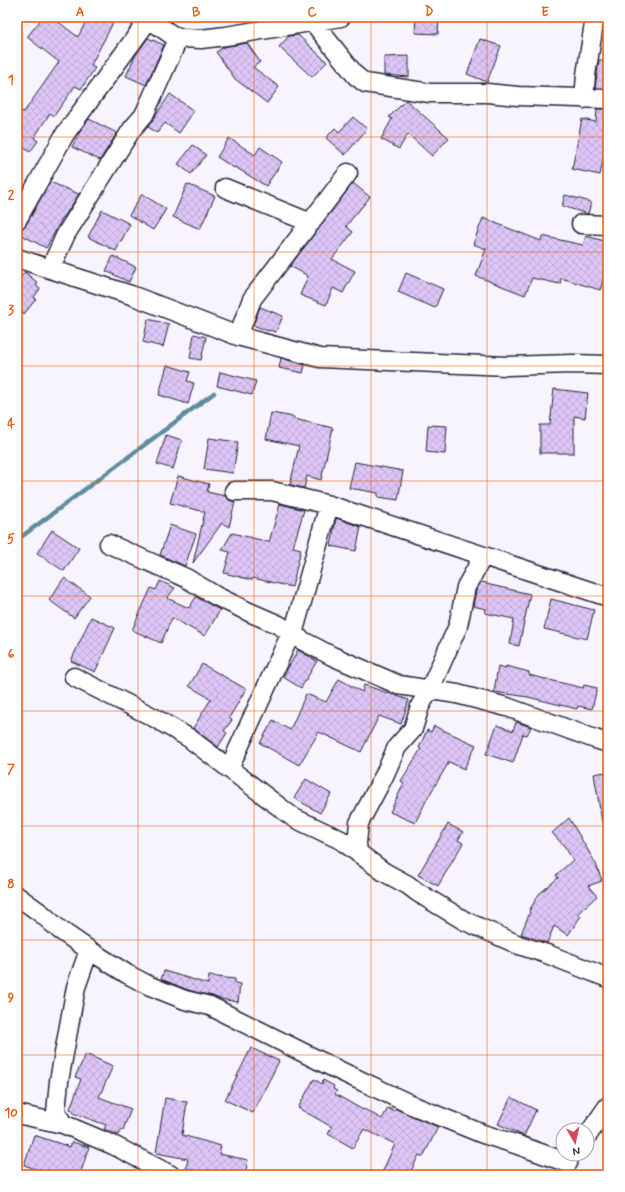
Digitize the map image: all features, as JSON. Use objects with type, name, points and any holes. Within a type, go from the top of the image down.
[{"type":"street","points":[[17,220],[65,134],[148,18],[172,36],[201,38],[226,36],[342,17]]},
{"type":"street","points":[[584,99],[586,75],[595,17]]},
{"type":"street","points":[[313,22],[356,76],[365,83],[430,93],[487,93],[518,96],[608,99]]},
{"type":"street","points":[[50,269],[66,234],[132,129],[144,115],[179,37]]},
{"type":"street","points":[[238,336],[252,299],[348,173]]},
{"type":"street","points":[[225,188],[311,222]]},
{"type":"street","points":[[581,224],[608,225]]},
{"type":"street","points":[[17,258],[131,295],[238,336],[320,358],[507,366],[572,364],[608,365]]},
{"type":"street","points":[[234,491],[272,491],[329,505],[608,597]]},
{"type":"street","points":[[229,769],[286,644],[293,634],[329,505]]},
{"type":"street","points":[[110,544],[186,578],[216,596],[279,625],[303,641],[332,656],[399,685],[457,694],[507,707],[608,743]]},
{"type":"street","points":[[358,853],[357,842],[359,823],[384,776],[397,747],[413,728],[420,706],[430,689],[458,626],[466,587],[483,556]]},
{"type":"street","points":[[74,676],[153,717],[183,735],[294,818],[341,840],[384,872],[408,885],[465,921],[519,945],[608,978]]},
{"type":"street","points":[[17,896],[88,950],[150,986],[185,1000],[210,1006],[326,1065],[414,1106],[483,1134],[518,1145],[567,1164]]},
{"type":"street","points":[[63,1124],[56,1112],[59,1081],[76,987],[88,950]]},
{"type":"street","points":[[595,1125],[608,1106]]},
{"type":"street","points":[[17,1114],[63,1124],[113,1145],[171,1175]]},
{"type":"building","points":[[43,17],[52,17],[78,37],[88,17],[116,17],[91,65],[95,68],[81,89],[75,86],[54,116],[50,113],[34,138],[38,141],[30,152],[17,143],[17,117],[21,111],[24,112],[59,62],[27,37]]},
{"type":"building","points":[[416,17],[439,17],[438,34],[415,33]]},
{"type":"building","points":[[298,35],[327,62],[312,77],[279,47],[289,36]]},
{"type":"building","points":[[148,38],[164,45],[146,85],[126,76],[135,56]]},
{"type":"building","points":[[480,39],[501,46],[487,82],[467,74]]},
{"type":"building","points":[[247,43],[260,62],[253,67],[279,87],[267,103],[235,79],[216,52],[224,47]]},
{"type":"building","points":[[409,56],[409,77],[384,75],[384,57]]},
{"type":"building","points":[[599,60],[608,60],[608,88],[595,88]]},
{"type":"building","points":[[170,94],[194,111],[179,133],[165,123],[157,133],[148,127]]},
{"type":"building","points":[[406,100],[449,138],[432,156],[408,134],[399,149],[381,139],[392,119],[389,117]]},
{"type":"building","points":[[597,109],[608,109],[608,136],[600,175],[572,169],[582,119],[596,122]]},
{"type":"building","points":[[353,117],[367,129],[345,155],[326,138],[335,128],[339,132]]},
{"type":"building","points":[[89,119],[117,133],[100,160],[72,147],[80,131]]},
{"type":"building","points":[[229,138],[255,155],[260,147],[282,162],[266,186],[217,157]]},
{"type":"building","points":[[193,145],[206,155],[191,174],[178,164]]},
{"type":"building","points":[[50,182],[79,194],[63,217],[46,248],[18,233],[26,225]]},
{"type":"building","points":[[353,183],[370,197],[346,226],[353,232],[332,259],[355,271],[343,293],[333,288],[326,305],[300,295],[308,276],[290,266]]},
{"type":"building","points":[[187,184],[215,196],[200,229],[173,217]]},
{"type":"building","points":[[142,194],[166,209],[153,230],[129,215]]},
{"type":"building","points":[[565,195],[591,202],[588,214],[562,206]]},
{"type":"building","points":[[102,210],[130,224],[116,251],[88,237]]},
{"type":"building","points":[[483,218],[541,241],[542,236],[583,245],[586,236],[608,242],[608,271],[606,271],[600,290],[561,278],[560,284],[532,278],[525,295],[476,276],[486,249],[473,244]]},
{"type":"building","points":[[113,256],[136,267],[129,282],[106,271]]},
{"type":"building","points":[[25,272],[38,283],[36,286],[40,289],[34,297],[36,299],[24,314],[17,308],[17,282]]},
{"type":"building","points":[[406,273],[443,289],[435,308],[398,292]]},
{"type":"building","points":[[260,307],[283,316],[276,332],[268,331],[253,325]]},
{"type":"building","points":[[148,319],[169,324],[163,347],[143,342]]},
{"type":"building","points":[[194,334],[206,337],[201,360],[190,358]]},
{"type":"building","points":[[281,358],[305,365],[303,373],[279,368]]},
{"type":"building","points":[[167,365],[190,372],[187,381],[194,383],[188,404],[159,395]]},
{"type":"building","points":[[220,372],[256,381],[252,395],[217,386]]},
{"type":"building","points":[[554,389],[588,393],[585,418],[574,416],[574,453],[540,453],[540,425],[550,425]]},
{"type":"building","points":[[271,413],[294,417],[294,419],[333,428],[321,480],[307,476],[304,488],[290,485],[299,446],[266,439]]},
{"type":"building","points":[[428,425],[447,426],[445,454],[426,452]]},
{"type":"building","points":[[166,435],[182,440],[173,469],[157,464]]},
{"type":"building","points":[[209,438],[238,442],[233,473],[204,469]]},
{"type":"building","points":[[355,462],[403,471],[398,500],[378,497],[378,493],[349,488]]},
{"type":"building","points":[[178,476],[209,484],[207,492],[225,496],[229,500],[235,502],[229,527],[222,523],[193,563],[205,512],[170,503]]},
{"type":"building","points":[[280,504],[304,510],[293,547],[301,549],[292,587],[253,578],[252,580],[224,573],[230,552],[222,550],[232,533],[269,542]]},
{"type":"building","points":[[336,518],[361,527],[356,551],[331,546]]},
{"type":"building","points":[[170,525],[196,534],[185,566],[160,555]]},
{"type":"building","points":[[52,530],[79,548],[64,571],[37,553]]},
{"type":"building","points":[[64,578],[90,596],[74,618],[49,600]]},
{"type":"building","points":[[160,581],[175,588],[167,598],[189,608],[196,597],[220,610],[205,636],[172,618],[161,643],[132,630],[151,588],[156,590]]},
{"type":"building","points":[[481,582],[530,594],[519,646],[510,644],[514,619],[485,613],[486,609],[473,606],[476,591]]},
{"type":"building","points":[[551,599],[594,610],[587,639],[544,629]]},
{"type":"building","points":[[91,617],[115,628],[95,672],[71,661]]},
{"type":"building","points":[[298,650],[317,661],[301,688],[283,677]]},
{"type":"building","points":[[202,664],[246,689],[229,718],[232,720],[224,731],[227,733],[218,747],[193,728],[211,699],[189,686]]},
{"type":"building","points":[[498,666],[506,668],[506,666],[529,672],[529,675],[583,688],[584,685],[597,688],[592,709],[578,706],[577,709],[528,697],[494,692]]},
{"type":"building","points":[[339,679],[362,692],[364,685],[409,700],[401,724],[379,716],[361,752],[319,732],[299,765],[260,743],[273,720],[290,730],[306,694],[326,702]]},
{"type":"building","points":[[516,722],[531,727],[527,735],[523,734],[513,763],[486,754],[497,725],[513,731]]},
{"type":"building","points":[[434,726],[476,745],[464,769],[449,762],[427,799],[415,823],[390,812],[404,783],[401,781],[421,749],[419,748],[427,730],[431,732]]},
{"type":"building","points":[[605,772],[607,784],[608,783],[608,822],[602,822],[594,774]]},
{"type":"building","points":[[306,779],[331,794],[320,813],[294,798]]},
{"type":"building","points":[[569,818],[596,864],[602,881],[588,886],[597,896],[577,914],[581,916],[568,935],[554,926],[547,943],[521,934],[530,912],[529,911],[539,894],[558,878],[556,875],[573,860],[565,847],[552,833]]},
{"type":"building","points":[[448,824],[463,832],[458,840],[463,843],[438,886],[418,875]]},
{"type":"building","points":[[164,971],[208,984],[209,976],[235,979],[235,983],[240,984],[238,1002],[220,999],[188,990],[161,979]]},
{"type":"building","points":[[251,1048],[279,1061],[253,1113],[225,1100]]},
{"type":"building","points":[[86,1054],[113,1066],[99,1097],[131,1109],[123,1130],[121,1130],[119,1135],[104,1129],[106,1125],[73,1113],[74,1111],[70,1109],[81,1079],[75,1077]]},
{"type":"building","points":[[314,1079],[322,1084],[323,1080],[334,1086],[333,1089],[337,1091],[335,1094],[382,1119],[388,1108],[394,1111],[396,1109],[438,1127],[423,1157],[419,1155],[409,1175],[381,1175],[395,1144],[364,1129],[353,1148],[328,1134],[332,1127],[298,1108]]},
{"type":"building","points":[[511,1097],[536,1110],[524,1136],[498,1124]]},
{"type":"building","points":[[165,1098],[187,1102],[182,1135],[221,1146],[219,1154],[248,1160],[245,1175],[212,1175],[186,1168],[188,1159],[156,1153]]},
{"type":"building","points":[[34,1135],[70,1147],[72,1142],[89,1147],[80,1175],[47,1175],[47,1173],[24,1165]]},
{"type":"waterway","points":[[17,540],[214,393]]}]
